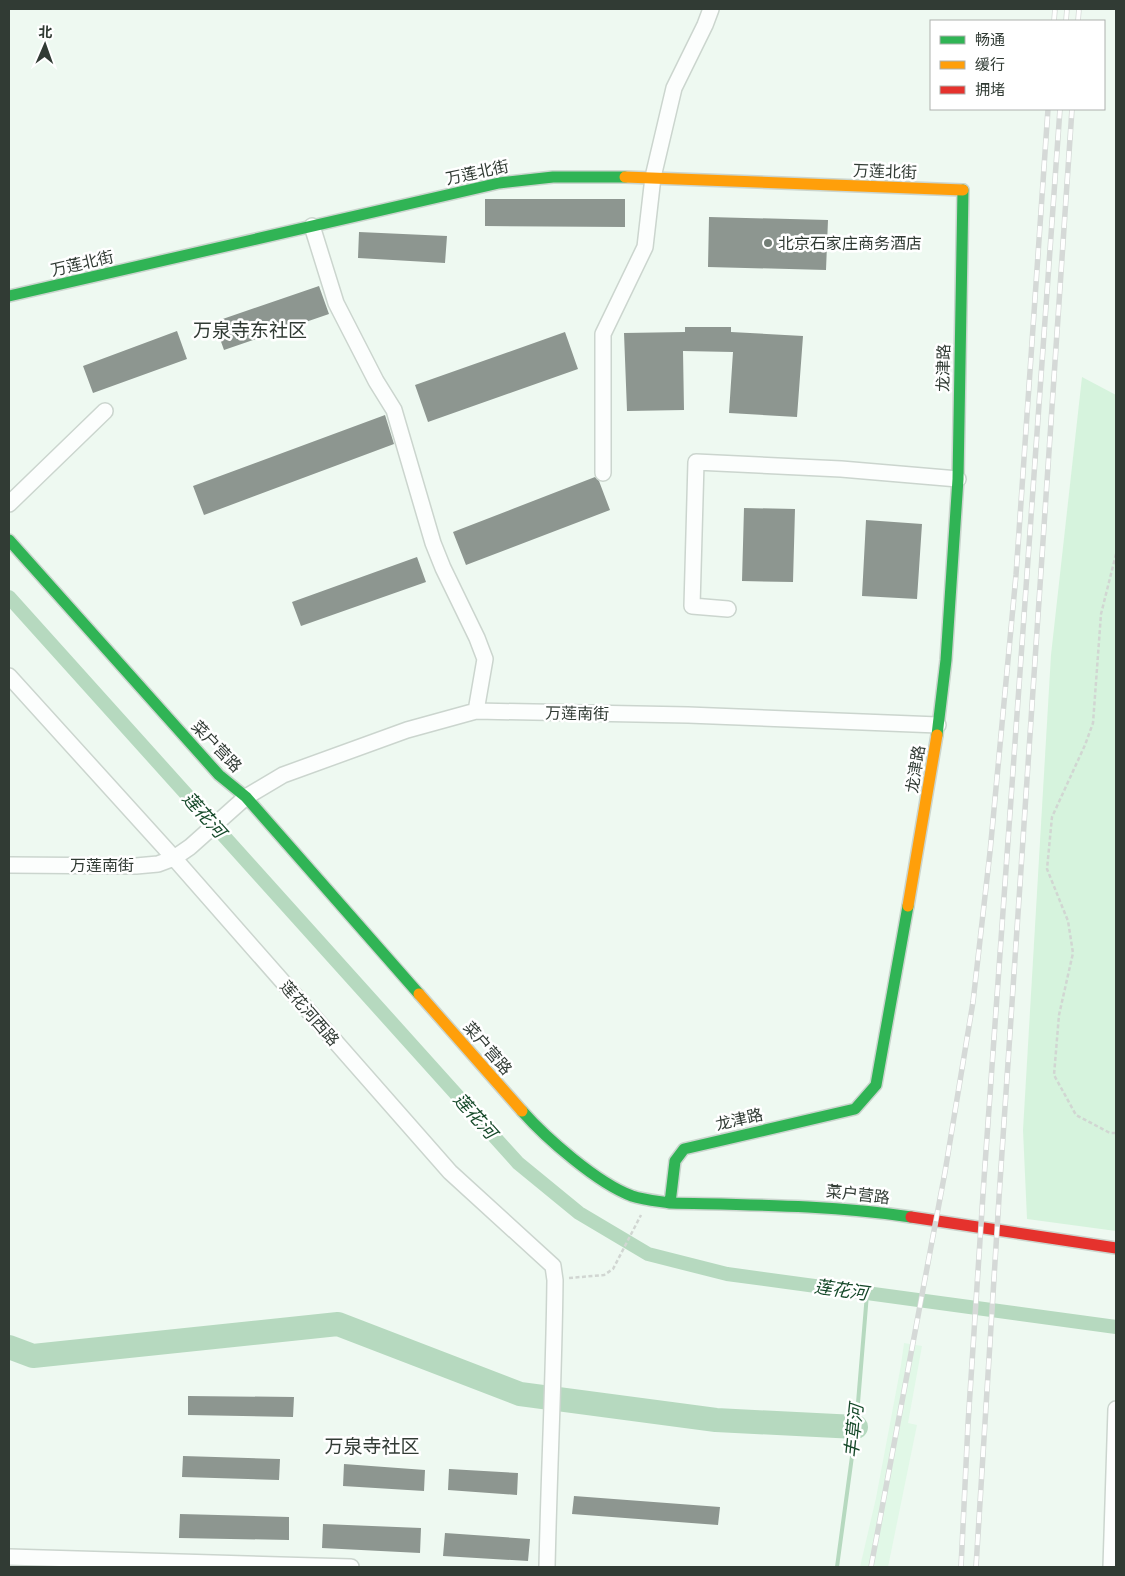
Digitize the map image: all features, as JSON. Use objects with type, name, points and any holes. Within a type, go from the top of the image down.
[{"type":"street","points":[[603,473],[603,334],[645,248],[653,177],[674,88],[711,9]]},
{"type":"street","name":"万莲北街","points":[[9,296],[499,183],[525,179],[555,176],[653,177],[963,190]]},
{"type":"street","name":"龙津路","points":[[670,1203],[675,1161],[684,1149],[854,1109],[876,1085],[885,1043],[938,725],[946,660],[958,479],[963,190]]},
{"type":"street","points":[[312,226],[336,303],[376,381],[394,410],[442,568],[477,638],[485,659],[476,711]]},
{"type":"street","points":[[9,504],[105,411]]},
{"type":"street","points":[[728,609],[692,606],[696,462],[841,469],[958,479]]},
{"type":"street","name":"菜户营路","points":[[9,540],[219,774],[241,802],[540,1131],[599,1178],[622,1191],[647,1200],[670,1203],[814,1206],[872,1211],[1116,1248]]},
{"type":"street","name":"莲花河西路","points":[[9,676],[174,858],[450,1172],[553,1266],[555,1280],[554,1367],[550,1434],[547,1567]]},
{"type":"street","name":"万莲南街","points":[[9,865],[136,866],[158,864],[174,858],[190,847],[241,802],[283,775],[407,730],[476,711],[688,715],[938,725]]},
{"type":"street","points":[[1112,1567],[1116,1409]]},
{"type":"street","points":[[9,1557],[351,1567]]},
{"type":"path","points":[[1116,554],[1101,614],[1093,723],[1052,817],[1047,869],[1068,920],[1074,953],[1060,1015],[1054,1075],[1076,1115],[1110,1133],[1116,1133]]},
{"type":"path","points":[[555,1280],[604,1275],[613,1269],[638,1224]]},
{"type":"shaded area","points":[[1082,377],[1116,395],[1116,1231],[1027,1219],[1023,1130],[1051,655]]},
{"type":"shaded area","points":[[904,1343],[922,1346],[908,1423],[917,1425],[888,1567],[860,1567],[876,1498]]},
{"type":"building","points":[[485,199],[625,199],[625,227],[485,226]]},
{"type":"building","name":"北京石家庄商务酒店","points":[[709,217],[828,220],[826,270],[708,267]]},
{"type":"building","points":[[359,232],[447,236],[445,263],[358,258]]},
{"type":"building","points":[[319,286],[329,314],[224,350],[214,322]]},
{"type":"building","points":[[685,327],[731,327],[731,332],[803,336],[797,417],[729,413],[733,352],[683,351],[684,410],[627,411],[624,333],[685,332]]},
{"type":"building","points":[[177,331],[187,359],[93,393],[83,366]]},
{"type":"building","points":[[565,332],[578,369],[428,422],[415,385]]},
{"type":"building","points":[[385,415],[394,444],[204,515],[193,486]]},
{"type":"building","points":[[595,477],[599,481],[610,510],[466,565],[453,532]]},
{"type":"building","points":[[744,508],[795,509],[793,582],[742,581]]},
{"type":"building","points":[[866,520],[922,524],[917,599],[862,596]]},
{"type":"building","points":[[417,557],[426,582],[301,626],[292,602]]},
{"type":"building","points":[[188,1396],[294,1397],[293,1417],[188,1415]]},
{"type":"building","points":[[183,1456],[280,1459],[279,1480],[182,1477]]},
{"type":"building","points":[[344,1464],[425,1470],[424,1491],[343,1486]]},
{"type":"building","points":[[449,1469],[518,1473],[517,1495],[448,1490]]},
{"type":"building","points":[[574,1496],[720,1507],[718,1525],[572,1514]]},
{"type":"building","points":[[180,1514],[289,1517],[289,1540],[179,1538]]},
{"type":"building","points":[[323,1524],[421,1528],[420,1553],[322,1548]]},
{"type":"building","points":[[445,1533],[530,1539],[528,1561],[443,1556]]},
{"type":"waterway","name":"莲花河","points":[[9,597],[518,1163],[579,1213],[648,1254],[727,1274],[1116,1327]]},
{"type":"waterway","name":"丰草河","points":[[837,1567],[856,1427],[867,1294]]},
{"type":"waterway","points":[[9,1347],[33,1356],[338,1324],[520,1394],[716,1420],[856,1427]]},
{"type":"railway","points":[[1054,20],[1055,9]]},
{"type":"railway","points":[[1066,20],[1067,9]]},
{"type":"railway","points":[[1078,20],[1079,9]]},
{"type":"railway","points":[[871,1567],[945,1172],[973,1002],[990,852],[1016,575],[1048,110]]},
{"type":"railway","points":[[961,1567],[984,1179],[1060,110]]},
{"type":"railway","points":[[976,1567],[1072,110]]},
{"type":"traffic: fast","points":[[9,296],[499,183],[553,177],[625,177]]},
{"type":"traffic: fast","points":[[937,735],[946,660],[958,479],[963,190]]},
{"type":"traffic: fast","points":[[9,540],[219,775],[246,797],[419,994]]},
{"type":"traffic: fast","points":[[670,1203],[675,1161],[684,1149],[855,1109],[876,1085],[908,906]]},
{"type":"traffic: fast","points":[[522,1111],[544,1134],[588,1171],[618,1190],[632,1196],[670,1203],[821,1208],[911,1217]]},
{"type":"traffic: slow","points":[[625,177],[963,190]]},
{"type":"traffic: slow","points":[[908,906],[937,735]]},
{"type":"traffic: slow","points":[[419,994],[522,1111]]},
{"type":"traffic: jam","points":[[911,1217],[1116,1248]]},
{"type":"place","name":"北京石家庄商务酒店","points":[[768,243]]},
{"type":"district","name":"万泉寺东社区","points":[[250,330]]},
{"type":"district","name":"万泉寺社区","points":[[372,1446]]}]
